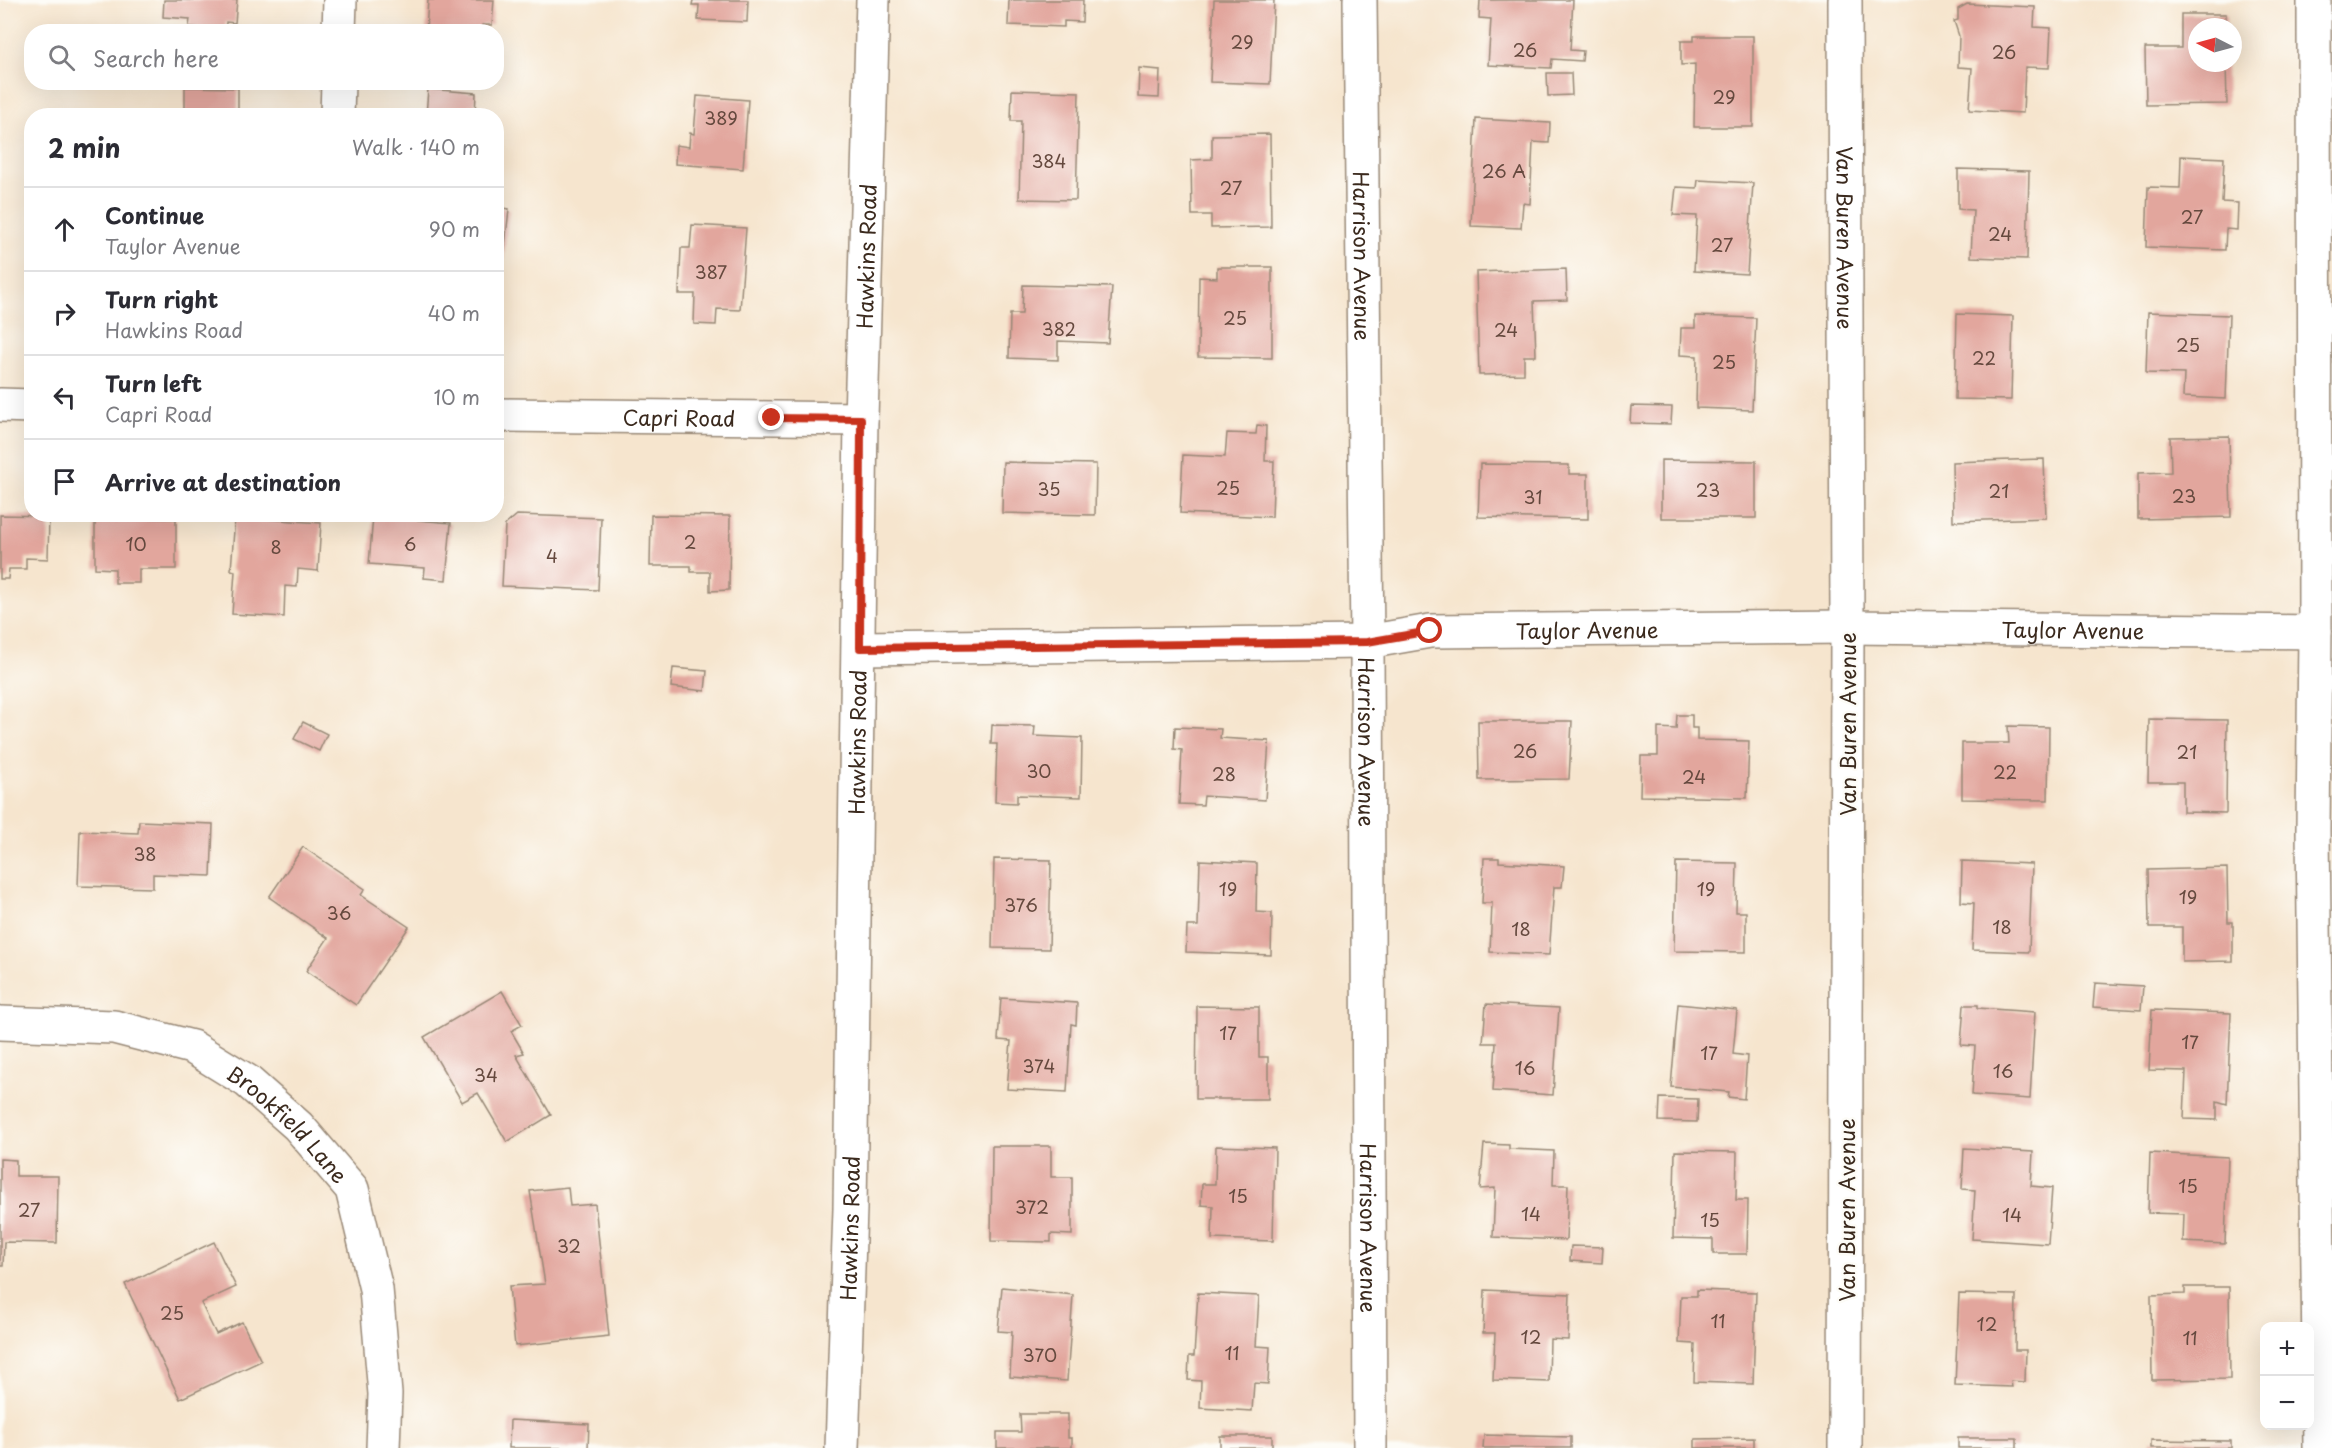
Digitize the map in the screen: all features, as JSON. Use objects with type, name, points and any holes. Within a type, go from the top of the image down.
[{"type":"street","points":[[339,24],[340,0]]},
{"type":"street","name":"Hawkins Road","points":[[842,1448],[850,1197],[860,648],[861,419],[873,0]]},
{"type":"street","name":"Harrison Avenue","points":[[1360,0],[1367,642],[1370,1448]]},
{"type":"street","name":"Van Buren Avenue","points":[[1845,0],[1847,627],[1845,1448]]},
{"type":"street","points":[[2314,0],[2315,632],[2322,830],[2320,1448]]},
{"type":"street","points":[[337,108],[338,90]]},
{"type":"street","points":[[0,405],[24,406]]},
{"type":"street","name":"Capri Road","points":[[504,415],[861,419]]},
{"type":"street","name":"Taylor Avenue","points":[[860,648],[1367,642],[1430,631],[1847,627],[2315,632]]},
{"type":"street","name":"Brookfield Lane","points":[[0,1023],[114,1027],[192,1047],[247,1081],[298,1126],[352,1189],[376,1289],[385,1394],[382,1448]]},
{"type":"building","points":[[164,0],[237,0],[235,23],[189,24],[190,19],[163,17]]},
{"type":"building","points":[[428,0],[494,0],[492,24],[426,24]]},
{"type":"building","points":[[693,0],[748,0],[747,22],[698,20],[699,5],[692,5]]},
{"type":"building","points":[[1009,0],[1083,0],[1082,22],[1064,21],[1064,27],[1008,25]]},
{"type":"building","points":[[1214,0],[1274,0],[1270,84],[1210,82]]},
{"type":"building","points":[[1480,0],[1573,0],[1570,50],[1583,51],[1582,61],[1552,59],[1551,68],[1488,65],[1491,19],[1479,18]]},
{"type":"building","points":[[1967,4],[2035,7],[2034,27],[2051,28],[2049,68],[2025,67],[2023,113],[1969,110],[1972,68],[1958,67],[1959,36],[1954,21],[1958,20],[1958,9]]},
{"type":"building","points":[[2181,14],[2226,14],[2226,18],[2188,18],[2188,72],[2226,72],[2227,104],[2146,105],[2145,48],[2181,48]]},
{"type":"building","points":[[1694,36],[1753,36],[1753,127],[1694,127],[1695,64],[1681,65],[1681,41],[1694,41]]},
{"type":"building","points":[[1139,68],[1160,70],[1159,98],[1138,97]]},
{"type":"building","points":[[1547,73],[1571,73],[1572,95],[1548,96]]},
{"type":"building","points":[[185,90],[238,90],[238,108],[185,108]]},
{"type":"building","points":[[428,90],[476,93],[475,108],[427,108]]},
{"type":"building","points":[[1012,90],[1079,92],[1076,200],[1019,199],[1021,121],[1011,121]]},
{"type":"building","points":[[697,96],[748,100],[743,169],[675,164],[676,145],[689,147],[690,133],[694,134]]},
{"type":"building","points":[[1476,119],[1550,123],[1549,143],[1533,142],[1530,204],[1523,203],[1521,228],[1471,226]]},
{"type":"building","points":[[1270,134],[1271,227],[1211,228],[1211,215],[1192,215],[1191,160],[1212,159],[1212,135]]},
{"type":"building","points":[[2181,156],[2224,158],[2222,202],[2238,203],[2237,230],[2226,229],[2225,250],[2146,247],[2148,187],[2180,188]]},
{"type":"building","points":[[1958,169],[2029,171],[2027,259],[1971,257],[1973,210],[1958,209]]},
{"type":"building","points":[[1698,180],[1753,183],[1747,274],[1694,271],[1697,216],[1673,215],[1676,187],[1697,188]]},
{"type":"building","points":[[504,208],[509,209],[504,254]]},
{"type":"building","points":[[692,225],[746,228],[740,310],[717,309],[716,325],[694,324],[695,294],[679,294],[681,248],[690,248]]},
{"type":"building","points":[[1217,267],[1272,267],[1272,358],[1198,357],[1199,277],[1217,278]]},
{"type":"building","points":[[1566,269],[1567,300],[1534,301],[1536,356],[1524,356],[1524,374],[1479,375],[1476,272]]},
{"type":"building","points":[[1023,285],[1112,287],[1108,343],[1058,341],[1058,360],[1009,358],[1010,314],[1022,314]]},
{"type":"building","points":[[2148,312],[2229,315],[2226,399],[2183,397],[2184,374],[2146,373]]},
{"type":"building","points":[[1957,314],[2013,316],[2011,400],[1955,399]]},
{"type":"building","points":[[1695,316],[1756,318],[1752,410],[1696,408],[1697,356],[1680,355],[1681,328],[1695,328]]},
{"type":"building","points":[[1631,406],[1672,407],[1671,424],[1630,423]]},
{"type":"building","points":[[1257,425],[1266,426],[1265,461],[1274,461],[1272,517],[1180,513],[1183,455],[1225,457],[1227,433],[1256,434]]},
{"type":"building","points":[[2229,436],[2231,517],[2138,519],[2138,473],[2171,472],[2170,437]]},
{"type":"building","points":[[2044,459],[2046,518],[1953,521],[1952,462]]},
{"type":"building","points":[[1661,460],[1756,461],[1756,518],[1661,518]]},
{"type":"building","points":[[1003,462],[1096,464],[1095,515],[1002,513]]},
{"type":"building","points":[[1480,464],[1569,465],[1569,474],[1588,474],[1588,519],[1478,517]]},
{"type":"building","points":[[0,515],[24,515],[24,522],[49,522],[48,559],[26,558],[26,569],[9,569],[8,579],[0,579]]},
{"type":"building","points":[[517,515],[601,518],[598,590],[502,586],[505,525]]},
{"type":"building","points":[[651,515],[730,516],[729,590],[710,591],[710,572],[691,572],[691,566],[650,566]]},
{"type":"building","points":[[95,522],[176,522],[176,569],[139,569],[139,583],[115,583],[115,569],[95,568]]},
{"type":"building","points":[[235,522],[321,523],[318,571],[298,569],[297,587],[285,586],[284,617],[232,614],[235,571],[231,570]]},
{"type":"building","points":[[372,522],[451,523],[446,580],[424,578],[425,568],[369,564]]},
{"type":"building","points":[[673,668],[707,671],[705,691],[671,687]]},
{"type":"building","points":[[1677,715],[1692,715],[1692,728],[1697,728],[1697,740],[1749,741],[1747,798],[1640,796],[1641,756],[1658,756],[1658,728],[1676,729]]},
{"type":"building","points":[[2149,719],[2227,720],[2226,813],[2183,812],[2183,782],[2148,782]]},
{"type":"building","points":[[1478,721],[1572,721],[1569,779],[1479,780]]},
{"type":"building","points":[[303,722],[327,734],[319,751],[294,739]]},
{"type":"building","points":[[992,725],[1035,726],[1034,736],[1082,738],[1081,797],[1017,795],[1017,803],[995,802],[997,744],[991,744]]},
{"type":"building","points":[[2008,726],[2049,727],[2048,800],[1962,799],[1962,743],[2009,743]]},
{"type":"building","points":[[1175,727],[1221,729],[1220,738],[1269,741],[1265,800],[1204,796],[1203,805],[1179,804],[1182,750],[1174,749]]},
{"type":"building","points":[[139,821],[213,824],[211,876],[153,874],[153,888],[78,886],[80,831],[138,833]]},
{"type":"building","points":[[303,847],[365,889],[361,895],[409,927],[356,1005],[306,971],[328,938],[269,897]]},
{"type":"building","points":[[1484,858],[1499,858],[1499,862],[1564,866],[1562,887],[1554,887],[1549,955],[1490,952],[1492,903],[1482,903]]},
{"type":"building","points":[[994,859],[1051,860],[1049,949],[992,948]]},
{"type":"building","points":[[1200,860],[1257,863],[1256,912],[1272,913],[1271,955],[1186,952],[1187,926],[1198,926]]},
{"type":"building","points":[[1962,861],[2032,864],[2029,952],[1972,950],[1974,903],[1961,902]]},
{"type":"building","points":[[1676,862],[1737,863],[1736,912],[1746,912],[1746,952],[1674,951]]},
{"type":"building","points":[[2227,868],[2228,922],[2233,922],[2233,961],[2182,962],[2182,927],[2149,927],[2148,870]]},
{"type":"building","points":[[2095,983],[2143,986],[2141,1010],[2093,1007]]},
{"type":"building","points":[[502,991],[522,1025],[511,1031],[524,1053],[516,1055],[551,1115],[507,1142],[478,1093],[462,1102],[424,1037]]},
{"type":"building","points":[[1001,998],[1077,1003],[1076,1025],[1071,1024],[1067,1092],[1007,1089],[1011,1041],[998,1040]]},
{"type":"building","points":[[1486,1004],[1559,1008],[1553,1095],[1493,1091],[1496,1043],[1483,1043]]},
{"type":"building","points":[[1678,1004],[1737,1010],[1733,1054],[1747,1056],[1744,1099],[1728,1097],[1729,1092],[1671,1087]]},
{"type":"building","points":[[1964,1005],[2035,1012],[2030,1099],[1972,1095],[1975,1046],[1961,1045]]},
{"type":"building","points":[[1197,1006],[1259,1007],[1259,1057],[1268,1057],[1268,1099],[1196,1099]]},
{"type":"building","points":[[2152,1010],[2231,1013],[2227,1104],[2217,1101],[2217,1120],[2184,1119],[2186,1071],[2149,1070]]},
{"type":"building","points":[[1660,1098],[1698,1099],[1697,1122],[1659,1121]]},
{"type":"building","points":[[1484,1144],[1509,1145],[1509,1149],[1554,1151],[1553,1185],[1568,1185],[1566,1240],[1493,1237],[1495,1188],[1480,1189]]},
{"type":"building","points":[[992,1146],[1051,1146],[1051,1177],[1072,1177],[1072,1235],[1051,1234],[1051,1242],[991,1241]]},
{"type":"building","points":[[1216,1146],[1275,1148],[1273,1241],[1212,1239],[1213,1206],[1201,1205],[1202,1184],[1215,1184]]},
{"type":"building","points":[[1964,1148],[2033,1152],[2031,1186],[2052,1188],[2048,1244],[1972,1239],[1975,1190],[1962,1189]]},
{"type":"building","points":[[1675,1151],[1737,1152],[1736,1200],[1748,1200],[1747,1254],[1713,1254],[1713,1239],[1673,1238]]},
{"type":"building","points":[[2150,1153],[2228,1157],[2225,1244],[2183,1242],[2184,1214],[2148,1213]]},
{"type":"building","points":[[0,1159],[16,1160],[16,1176],[58,1176],[57,1243],[4,1242],[3,1266],[0,1266]]},
{"type":"building","points":[[568,1187],[570,1206],[595,1204],[609,1336],[515,1346],[509,1286],[545,1284],[530,1191]]},
{"type":"building","points":[[214,1242],[236,1287],[201,1303],[216,1334],[242,1322],[261,1361],[180,1399],[125,1284]]},
{"type":"building","points":[[1571,1246],[1603,1247],[1602,1263],[1570,1261]]},
{"type":"building","points":[[1002,1287],[1073,1295],[1067,1381],[1010,1377],[1012,1332],[998,1331]]},
{"type":"building","points":[[2185,1287],[2229,1287],[2230,1379],[2152,1380],[2151,1295],[2185,1294]]},
{"type":"building","points":[[1485,1290],[1570,1294],[1568,1340],[1550,1339],[1549,1382],[1493,1380],[1495,1333],[1483,1333]]},
{"type":"building","points":[[1697,1290],[1756,1292],[1753,1384],[1694,1382],[1695,1344],[1679,1343],[1681,1296],[1697,1296]]},
{"type":"building","points":[[1198,1293],[1259,1296],[1256,1346],[1270,1347],[1268,1384],[1254,1383],[1252,1411],[1200,1408],[1201,1381],[1188,1380],[1189,1356],[1194,1356]]},
{"type":"building","points":[[1959,1294],[2016,1295],[2015,1350],[2026,1350],[2025,1382],[2011,1381],[2012,1387],[1955,1385]]},
{"type":"building","points":[[1020,1414],[1068,1414],[1068,1438],[1072,1438],[1072,1448],[997,1448],[997,1432],[1021,1432]]},
{"type":"building","points":[[510,1420],[589,1424],[588,1448],[509,1448]]},
{"type":"building","points":[[1484,1435],[1571,1437],[1571,1448],[1483,1448]]},
{"type":"building","points":[[1220,1436],[1272,1436],[1272,1448],[1220,1448]]},
{"type":"building","points":[[1754,1438],[1754,1448],[1695,1448],[1695,1439]]},
{"type":"building","points":[[1958,1438],[2017,1438],[2017,1448],[1958,1448]]},
{"type":"building","points":[[2151,1440],[2231,1441],[2231,1448],[2151,1448]]},
{"type":"route","points":[[772,418],[861,419],[860,648],[1367,642],[1430,631]]}]
